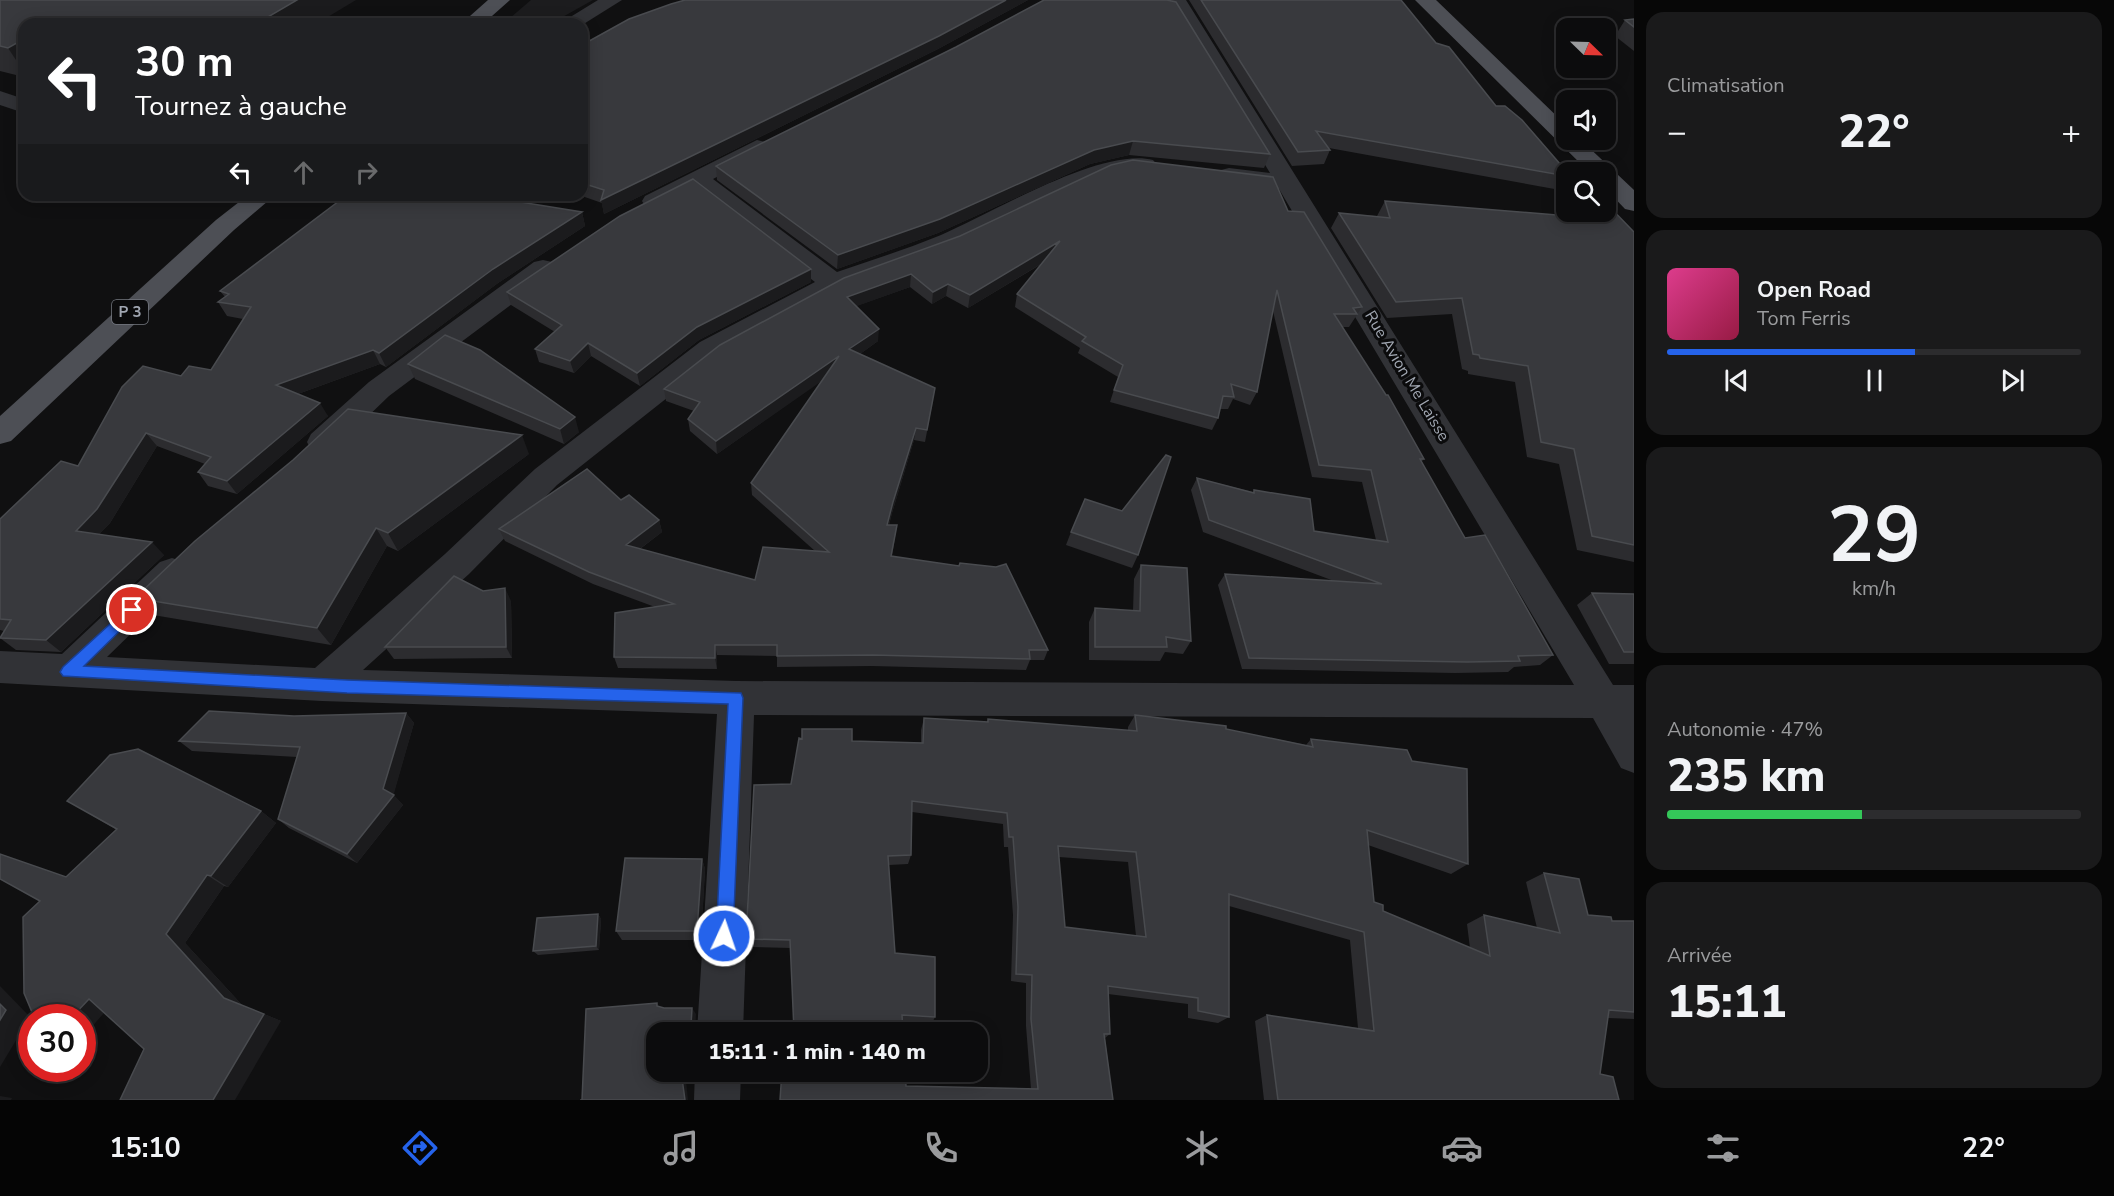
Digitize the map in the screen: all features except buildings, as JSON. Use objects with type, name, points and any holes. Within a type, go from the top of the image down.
[{"type":"main road","points":[[478,18],[500,0]]},
{"type":"main road","points":[[1425,0],[1556,127]]},
{"type":"main road","points":[[1579,150],[1592,162]]},
{"type":"main road","points":[[1616,186],[1634,204]]},
{"type":"main road","name":"P 3","points":[[0,433],[225,225],[255,201]]},
{"type":"street","points":[[580,18],[612,0]]},
{"type":"street","name":"Rue Avion Me Laisse","points":[[1172,4],[1290,183],[1619,703],[1634,755]]},
{"type":"street","points":[[0,99],[18,104]]},
{"type":"street","points":[[629,213],[782,135]]},
{"type":"street","points":[[322,685],[457,564],[546,477],[710,349],[834,283],[948,241],[1099,171],[1129,164],[1169,167]]},
{"type":"street","points":[[1202,171],[1290,183]]},
{"type":"street","points":[[696,178],[834,283]]},
{"type":"street","points":[[301,461],[379,389],[508,291],[564,254]]},
{"type":"street","points":[[68,672],[188,556]]},
{"type":"street","points":[[0,667],[322,685],[736,698],[1619,703]]},
{"type":"street","points":[[720,1022],[736,698]]},
{"type":"street","points":[[717,1100],[718,1082]]},
{"type":"shaded area","points":[[531,0],[593,0],[561,18],[510,18]]},
{"type":"route","points":[[132,610],[68,672],[347,686],[736,698],[724,936]]}]
